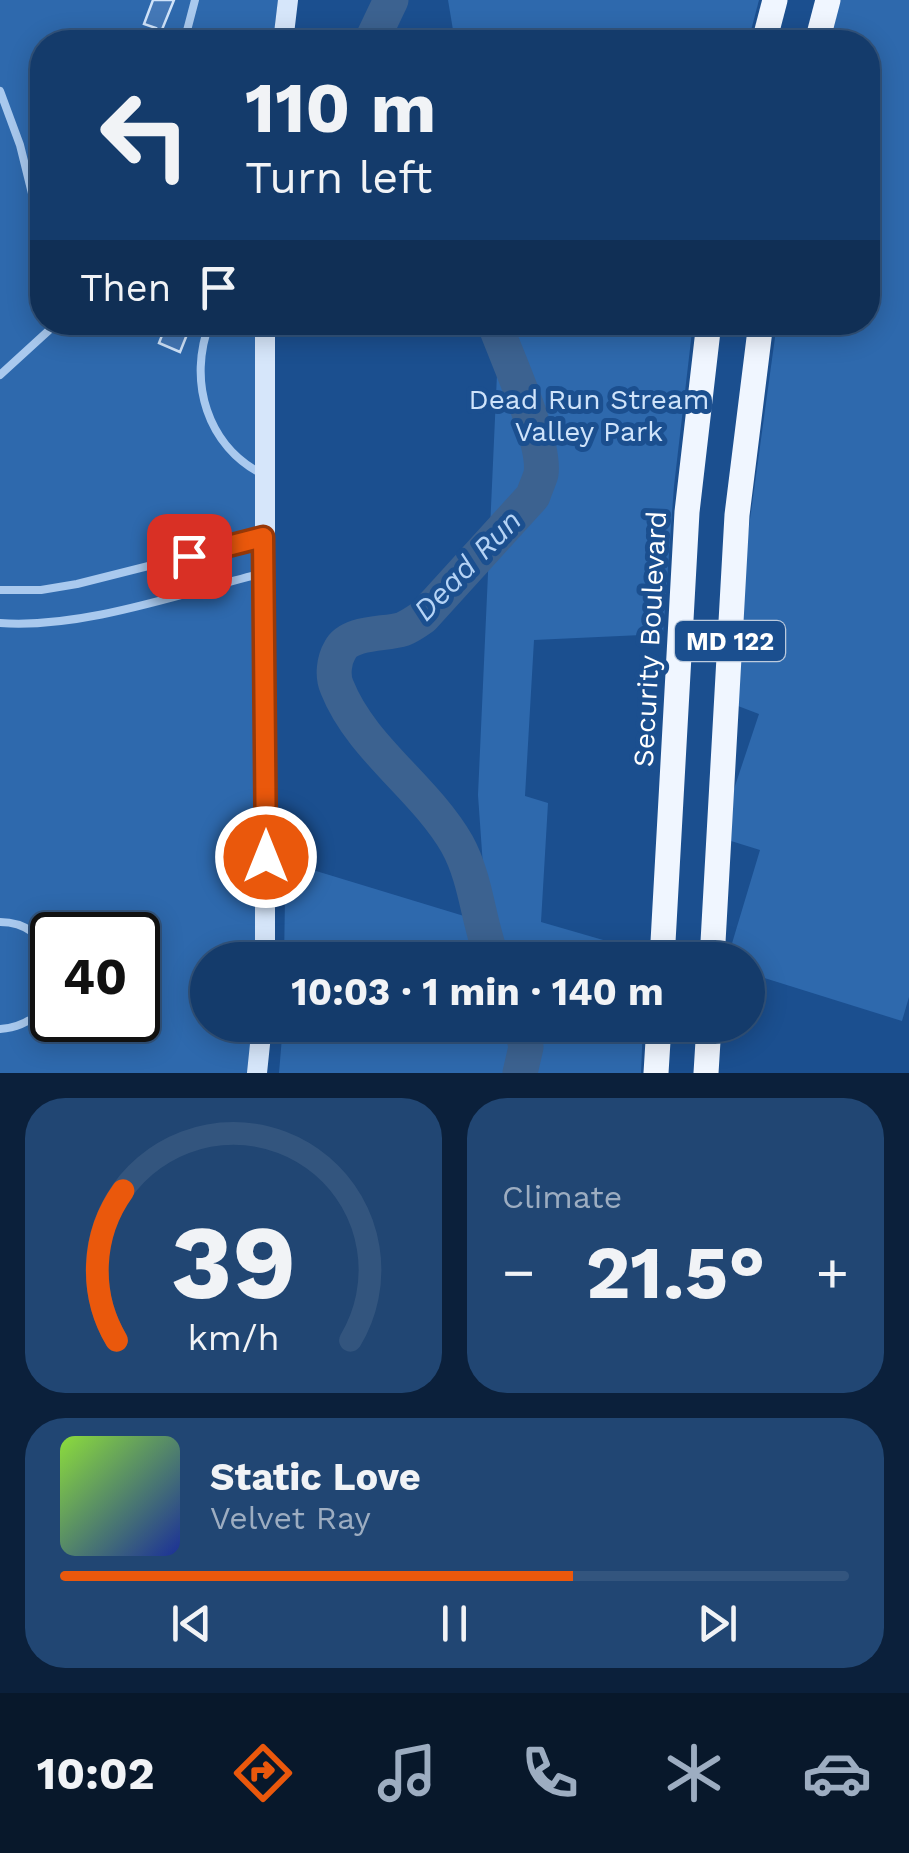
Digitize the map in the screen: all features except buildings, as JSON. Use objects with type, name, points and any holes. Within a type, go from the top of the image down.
[{"type":"main road","points":[[767,30],[776,0]]},
{"type":"main road","points":[[820,30],[828,0]]},
{"type":"main road","name":"Security Boulevard","points":[[663,942],[686,529],[708,335]]},
{"type":"main road","name":"MD 122","points":[[713,942],[737,514],[759,335]]},
{"type":"main road","points":[[656,1073],[658,1042]]},
{"type":"main road","points":[[706,1073],[708,1042]]},
{"type":"street","points":[[284,30],[288,0]]},
{"type":"street","points":[[265,335],[265,942]]},
{"type":"street","points":[[257,1073],[260,1042]]},
{"type":"lane","points":[[187,30],[195,0]]},
{"type":"lane","points":[[0,91],[30,186]]},
{"type":"lane","points":[[0,376],[44,335]]},
{"type":"lane","points":[[207,335],[199,364],[210,423],[244,466],[264,475]]},
{"type":"lane","points":[[0,590],[40,590],[78,584],[263,537]]},
{"type":"lane","points":[[0,622],[45,623],[84,617],[263,573]]},
{"type":"lane","points":[[0,922],[30,930]]},
{"type":"lane","points":[[0,1030],[30,1020]]},
{"type":"green space","points":[[0,0],[278,0],[274,30],[30,30],[30,335],[256,335],[255,942],[190,942],[190,1042],[251,1042],[248,1073],[0,1073]]},
{"type":"green space","points":[[448,0],[759,0],[751,30],[453,30]]},
{"type":"green space","points":[[840,0],[909,0],[909,997],[902,1021],[765,978],[765,942],[732,942],[760,850],[731,841],[733,792],[759,714],[738,706],[747,541],[775,335],[880,335],[880,30],[832,30]]},
{"type":"green space","name":"Dead Run Stream Valley Park","points":[[497,335],[692,335],[674,486],[663,634],[534,640],[525,796],[548,803],[541,922],[610,942],[284,942],[285,898],[281,897],[280,860],[487,923],[478,795]]},
{"type":"green space","points":[[282,1042],[642,1042],[641,1073],[279,1073]]},
{"type":"waterway","name":"Dead Run","points":[[377,30],[391,0]]},
{"type":"waterway","name":"Dead Run","points":[[487,942],[469,872],[457,844],[428,804],[361,729],[337,687],[334,673],[345,644],[403,629],[423,617],[533,496],[541,474],[541,459],[524,398],[499,335]]},
{"type":"waterway","name":"Dead Run","points":[[520,1073],[525,1042]]},
{"type":"route","points":[[189,556],[263,537],[266,857]]}]
